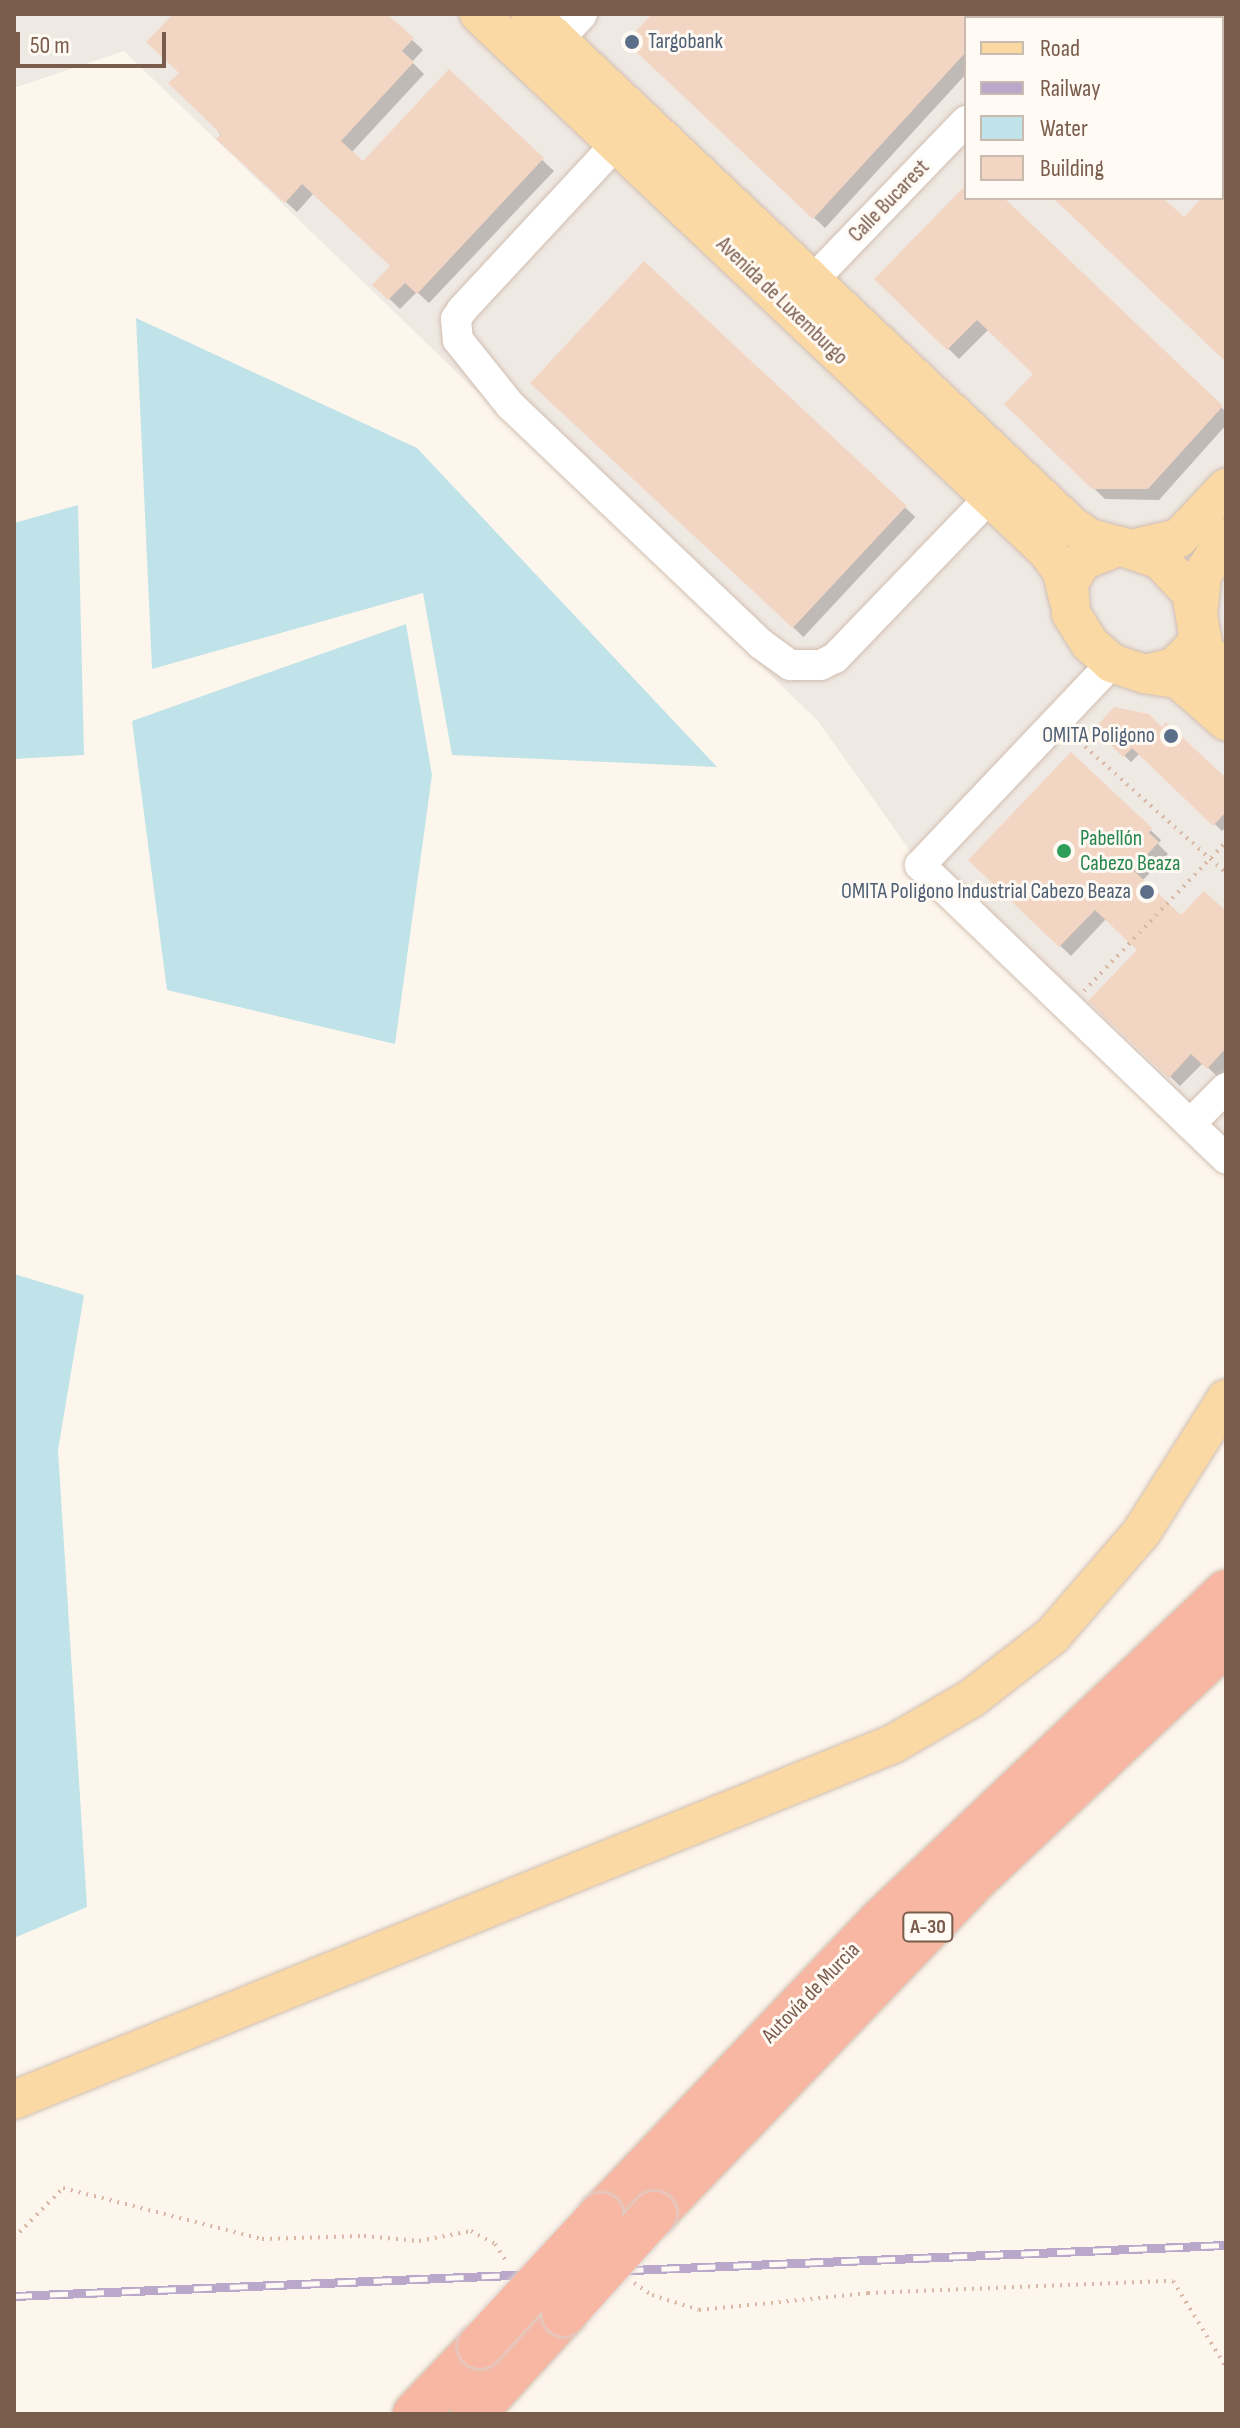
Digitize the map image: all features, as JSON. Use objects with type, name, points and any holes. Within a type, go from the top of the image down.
[{"type":"highway","name":"Autovía de Murcia","points":[[415,2414],[911,1890],[1226,1592]]},
{"type":"highway","name":"Autovía de Murcia","points":[[473,2414],[654,2214],[970,1884],[1222,1649]]},
{"type":"main road","name":"Avenida de Luxemburgo","points":[[479,14],[558,40],[617,143],[1072,526],[1090,538],[1127,547]]},
{"type":"main road","name":"Avenida de Luxemburgo","points":[[530,14],[800,294],[990,497],[1056,562],[1068,598]]},
{"type":"main road","points":[[1226,488],[1179,538],[1127,547],[1082,561],[1069,583],[1068,598],[1083,635],[1128,668],[1178,679],[1226,721]]},
{"type":"main road","points":[[1128,668],[1174,667],[1195,646],[1202,575],[1226,538]]},
{"type":"main road","points":[[1127,547],[1160,560],[1181,580],[1199,618],[1204,649],[1226,676]]},
{"type":"main road","points":[[14,2100],[878,1750],[919,1729],[972,1698],[1052,1636],[1105,1580],[1226,1399]]},
{"type":"street","name":"Calle Bucarest","points":[[800,294],[964,123]]},
{"type":"street","points":[[617,143],[462,310],[456,319],[458,340],[510,405],[761,644],[790,665],[821,665],[835,658],[990,497]]},
{"type":"street","points":[[1128,668],[1057,721],[920,865],[1226,1158]]},
{"type":"street","points":[[1190,1124],[1226,1088]]},
{"type":"path","points":[[1057,721],[1226,873]]},
{"type":"path","points":[[1068,1007],[1226,842]]},
{"type":"path","points":[[14,2238],[63,2188],[262,2239],[364,2236],[419,2241],[471,2231],[495,2244],[506,2261]]},
{"type":"path","points":[[631,2283],[699,2310],[868,2293],[1173,2281],[1226,2367]]},
{"type":"shaded area","points":[[14,14],[1226,14],[1226,1158],[920,865],[818,721],[124,51],[14,88]]},
{"type":"water","points":[[136,318],[417,448],[717,767],[452,755],[423,593],[152,669]]},
{"type":"water","points":[[78,505],[84,755],[14,759],[14,523]]},
{"type":"water","points":[[406,624],[432,775],[395,1044],[167,990],[132,721]]},
{"type":"water","points":[[14,1274],[84,1295],[58,1450],[87,1907],[14,1938]]},
{"type":"building","points":[[173,14],[387,14],[414,38],[402,51],[414,62],[341,141],[363,161],[449,69],[544,158],[417,294],[405,283],[388,300],[372,285],[390,266],[302,184],[285,203],[216,139],[221,134],[168,83],[179,73],[146,42]]},
{"type":"building","points":[[652,14],[966,14],[964,54],[813,219],[626,42]]},
{"type":"building","points":[[964,187],[964,200],[1006,200],[1223,406],[1148,489],[1092,489],[1004,404],[1033,374],[977,320],[947,350],[874,279]]},
{"type":"building","points":[[1226,198],[1226,362],[1055,200],[1165,200],[1184,217],[1200,200]]},
{"type":"building","points":[[644,261],[907,506],[793,628],[530,383]]},
{"type":"building","points":[[1114,707],[1149,714],[1162,727],[1166,722],[1226,778],[1226,812],[1213,826],[1132,748],[1123,757],[1094,729]]},
{"type":"building","points":[[1071,752],[1152,828],[1149,833],[1159,842],[1133,870],[1181,915],[1204,891],[1226,911],[1226,1048],[1207,1069],[1191,1054],[1169,1078],[1088,1001],[1137,950],[1095,910],[1059,947],[968,860]]},
{"type":"railway","points":[[14,2296],[1226,2245]]},
{"type":"place","name":"Targobank","points":[[632,42]]},
{"type":"place","name":"OMITA Poligono","points":[[1171,736]]},
{"type":"place","name":"Pabellón Cabezo Beaza","points":[[1064,851]]},
{"type":"place","name":"OMITA Poligono Industrial Cabezo Beaza","points":[[1147,892]]}]
